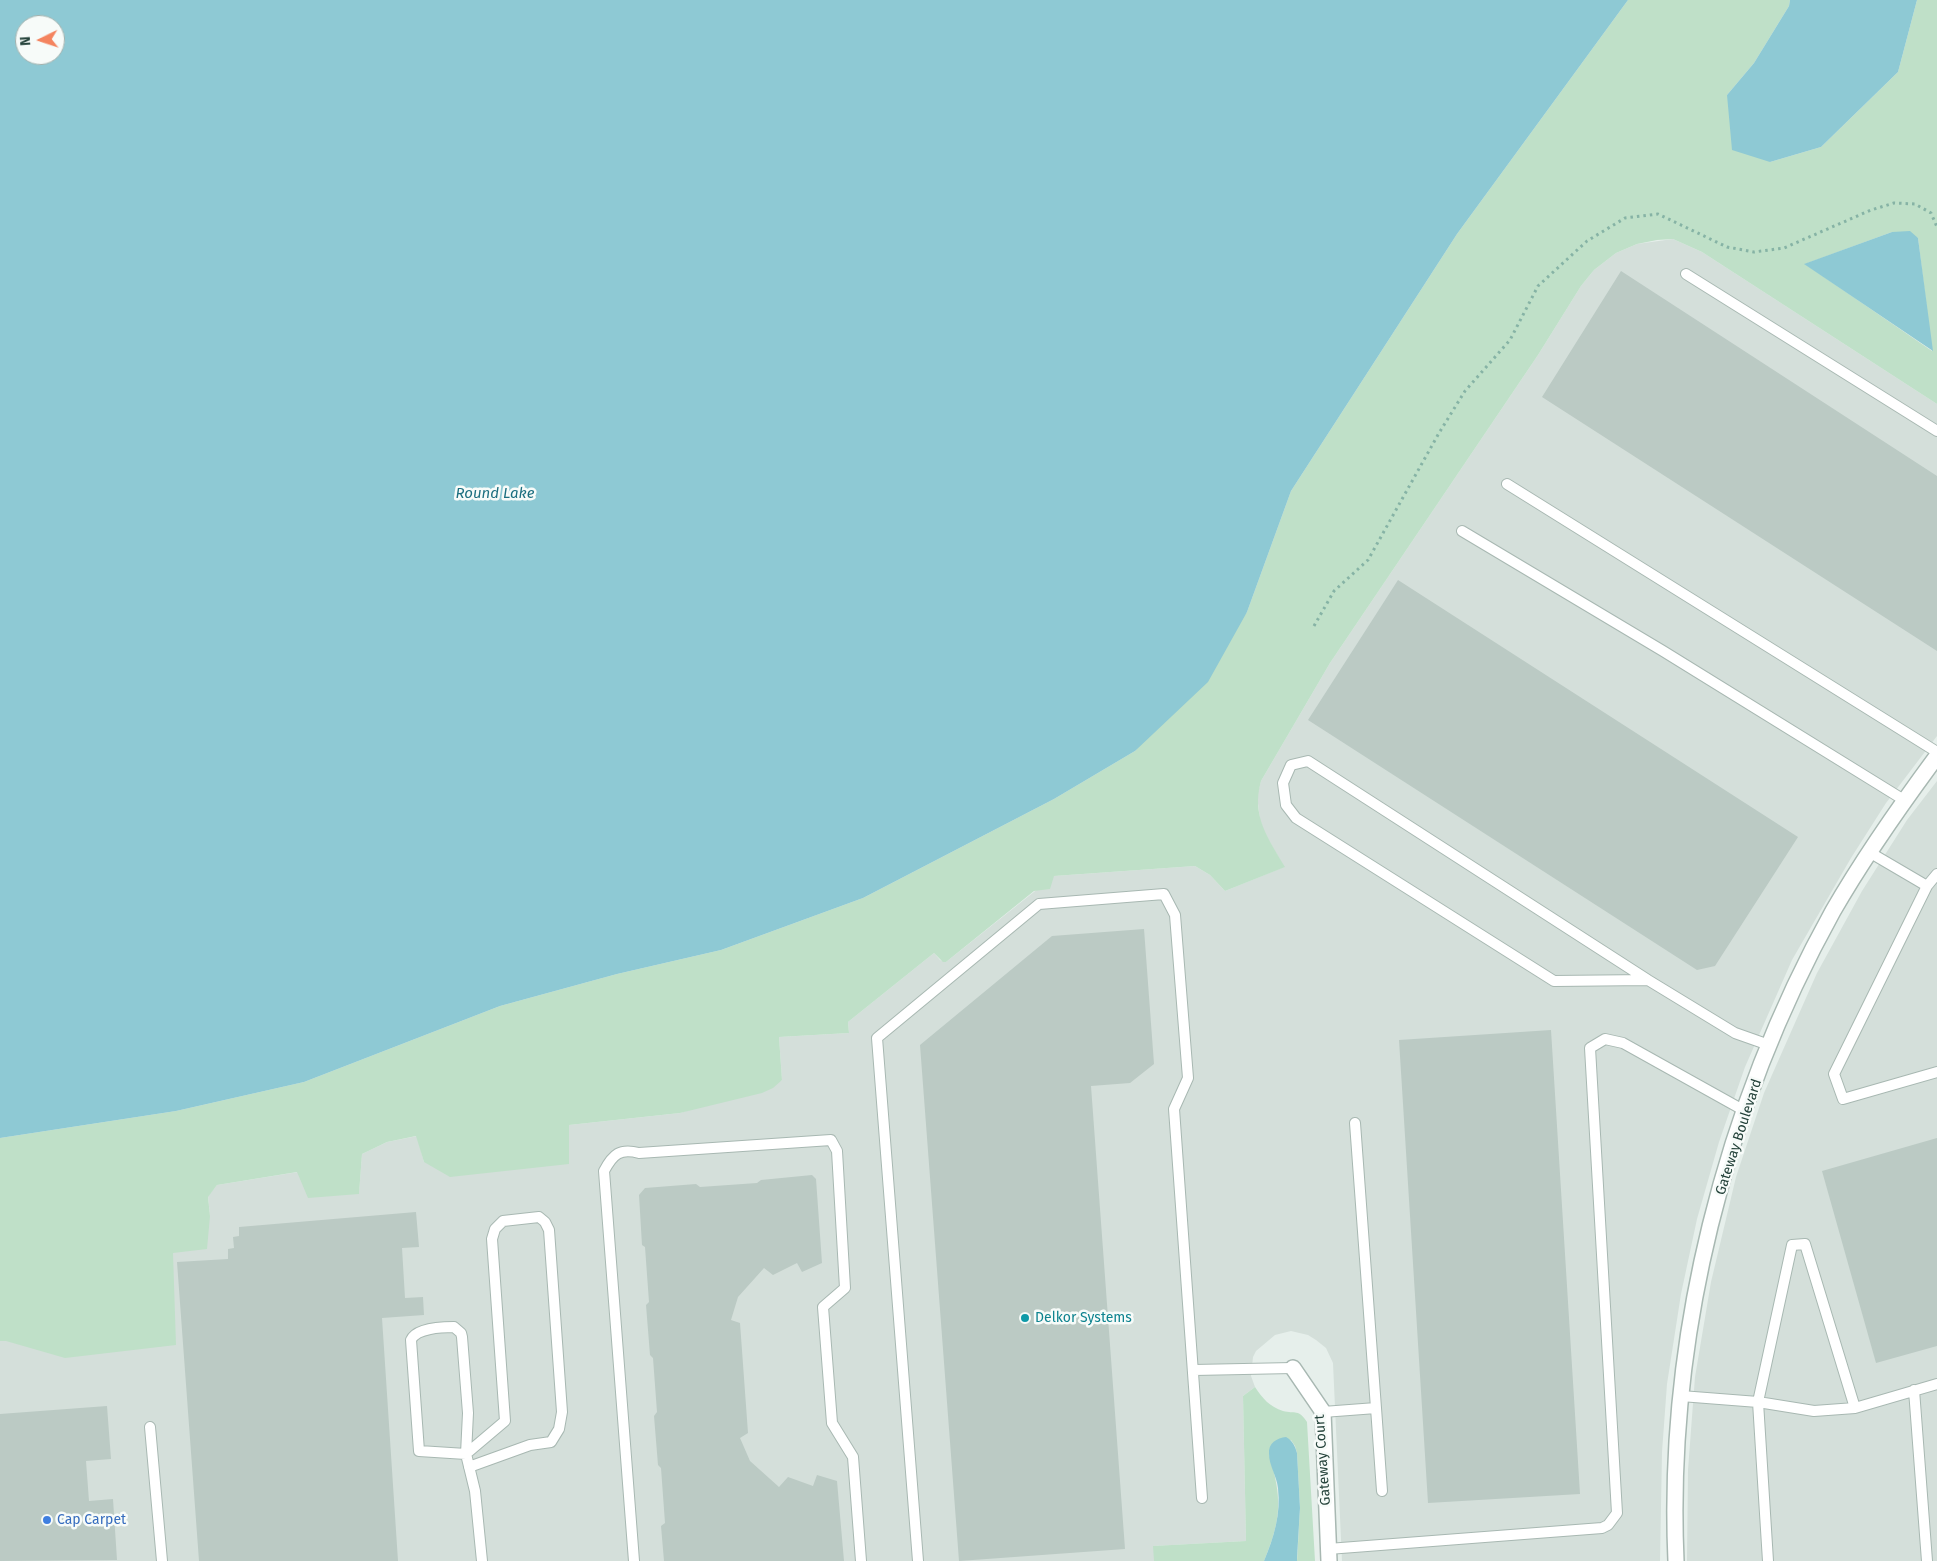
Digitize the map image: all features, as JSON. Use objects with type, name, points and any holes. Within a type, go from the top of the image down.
[{"type":"street","name":"Gateway Boulevard","points":[[1676,1561],[1676,1438],[1693,1306],[1707,1242],[1731,1153],[1769,1045],[1799,976],[1833,911],[1869,852],[1937,756]]},
{"type":"street","name":"Gateway Court","points":[[1293,1368],[1322,1412],[1329,1555]]},
{"type":"lane","points":[[1686,274],[1937,431]]},
{"type":"lane","points":[[1507,484],[1937,752]]},
{"type":"lane","points":[[1462,532],[1664,651],[1904,800]]},
{"type":"lane","points":[[1648,980],[1554,981],[1296,818],[1286,805],[1283,783],[1291,765],[1308,760],[1648,980],[1735,1033],[1769,1045]]},
{"type":"lane","points":[[1869,852],[1927,886]]},
{"type":"lane","points":[[1937,874],[1927,886],[1834,1074],[1842,1099],[1937,1072]]},
{"type":"lane","points":[[918,1561],[877,1038],[1039,904],[1164,894],[1175,915],[1188,1078],[1174,1109],[1202,1498]]},
{"type":"lane","points":[[1329,1555],[1602,1528],[1608,1525],[1617,1513],[1590,1048],[1605,1039],[1623,1043],[1745,1111]]},
{"type":"lane","points":[[1355,1123],[1382,1491]]},
{"type":"lane","points":[[634,1561],[604,1170],[611,1158],[619,1153],[630,1151],[639,1153],[831,1140],[837,1151],[845,1288],[823,1307],[832,1423],[853,1457],[861,1561]]},
{"type":"lane","points":[[469,1468],[530,1445],[551,1442],[559,1429],[562,1412],[549,1230],[545,1222],[539,1217],[503,1221],[495,1229],[492,1239],[505,1421],[466,1454],[418,1452],[410,1349],[413,1335],[418,1332],[454,1326],[461,1333],[468,1413],[466,1454],[469,1468],[475,1491],[482,1561]]},
{"type":"lane","points":[[1768,1561],[1758,1402],[1792,1245],[1805,1244],[1855,1408]]},
{"type":"lane","points":[[1194,1370],[1293,1368]]},
{"type":"lane","points":[[1681,1396],[1758,1402],[1814,1412],[1855,1408],[1937,1384]]},
{"type":"lane","points":[[1914,1390],[1927,1561]]},
{"type":"lane","points":[[1322,1412],[1376,1408]]},
{"type":"lane","points":[[150,1427],[162,1561]]},
{"type":"path","points":[[1314,626],[1334,591],[1368,560],[1439,433],[1466,391],[1510,340],[1538,286],[1587,241],[1625,218],[1658,214],[1726,247],[1754,252],[1784,248],[1871,210],[1894,203],[1916,204],[1931,213],[1937,228]]},
{"type":"shaded area","points":[[1673,239],[1702,252],[1937,404],[1937,736],[1886,803],[1851,858],[1792,960],[1745,1067],[1719,1142],[1697,1219],[1681,1294],[1667,1384],[1662,1452],[1660,1561],[1342,1561],[1333,1363],[1326,1348],[1316,1340],[1308,1335],[1291,1331],[1275,1335],[1256,1351],[1253,1357],[1251,1376],[1255,1387],[1243,1396],[1246,1541],[1154,1546],[1154,1561],[0,1561],[0,1341],[6,1341],[173,1252],[210,1216],[208,1196],[217,1185],[298,1172],[359,1193],[362,1154],[387,1142],[417,1136],[424,1162],[569,1164],[569,1125],[680,1113],[782,1080],[779,1037],[849,1033],[848,1022],[934,953],[940,960],[946,962],[1054,876],[1195,866],[1210,875],[1225,891],[1284,867],[1264,832],[1260,820],[1257,795],[1261,781],[1330,663],[1538,355],[1581,286],[1594,270],[1616,253],[1637,244]]},
{"type":"shaded area","points":[[1937,781],[1937,1561],[1687,1561],[1688,1470],[1695,1377],[1711,1282],[1736,1177],[1764,1093],[1817,973],[1862,891],[1907,820]]},
{"type":"green space","points":[[1628,0],[1790,0],[1789,6],[1754,63],[1727,95],[1770,162],[1821,147],[1898,72],[1917,0],[1937,0],[1937,404],[1702,252],[1673,239],[1637,244],[1616,253],[1594,270],[1581,286],[1538,355],[1330,663],[1261,781],[1258,794],[1260,816],[1267,836],[1285,867],[1225,891],[1210,875],[1195,866],[1054,876],[1050,889],[1034,891],[946,962],[943,962],[934,953],[848,1022],[849,1033],[779,1037],[782,1080],[773,1088],[762,1093],[680,1113],[569,1125],[569,1164],[450,1177],[424,1162],[416,1136],[387,1142],[362,1154],[359,1194],[308,1198],[297,1172],[217,1185],[208,1197],[210,1216],[207,1249],[173,1253],[176,1345],[65,1358],[6,1341],[0,1341],[0,1138],[176,1111],[304,1082],[500,1006],[617,974],[721,950],[863,898],[1054,799],[1135,751],[1247,612],[1291,491],[1457,234]],"holes":[[[1892,232],[1918,238],[1932,351],[1805,264]]]},
{"type":"green space","points":[[1255,1387],[1270,1405],[1283,1411],[1302,1415],[1307,1422],[1315,1561],[1297,1561],[1300,1508],[1297,1453],[1291,1440],[1269,1454],[1276,1483],[1278,1508],[1274,1532],[1264,1561],[1154,1561],[1153,1546],[1246,1541],[1243,1396]]},
{"type":"water","name":"Round Lake","points":[[0,0],[1628,0],[1457,234],[1291,491],[1247,612],[1208,682],[1135,751],[1054,799],[863,898],[721,950],[617,974],[500,1006],[304,1082],[176,1111],[0,1138]]},
{"type":"water","points":[[1790,0],[1917,0],[1898,72],[1821,147],[1770,162],[1732,150],[1727,95],[1754,63],[1789,6]]},
{"type":"water","points":[[1910,231],[1918,238],[1933,351],[1804,264],[1892,232]]},
{"type":"water","points":[[1286,1437],[1293,1444],[1297,1453],[1300,1508],[1297,1561],[1264,1561],[1274,1534],[1279,1498],[1269,1458],[1269,1450],[1274,1442]]},
{"type":"building","points":[[1621,271],[1937,476],[1937,651],[1542,397]]},
{"type":"building","points":[[1398,580],[1798,837],[1715,966],[1697,970],[1308,720]]},
{"type":"building","name":"Delkor Systems","points":[[1144,929],[1154,1064],[1130,1083],[1091,1086],[1125,1549],[959,1561],[920,1045],[1052,936]]},
{"type":"building","points":[[1551,1030],[1580,1494],[1428,1503],[1399,1040]]},
{"type":"building","points":[[1937,1138],[1937,1346],[1876,1363],[1822,1171]]},
{"type":"building","points":[[812,1175],[816,1179],[822,1263],[802,1272],[797,1263],[773,1275],[764,1268],[738,1297],[731,1320],[740,1323],[748,1433],[740,1438],[750,1461],[779,1487],[788,1477],[813,1486],[817,1475],[837,1481],[844,1561],[664,1561],[661,1526],[665,1523],[661,1468],[658,1465],[654,1416],[657,1412],[653,1358],[650,1355],[646,1305],[649,1302],[645,1247],[642,1245],[639,1195],[645,1188],[696,1184],[700,1187],[757,1183],[761,1180]]},
{"type":"building","points":[[416,1212],[419,1247],[402,1248],[405,1298],[423,1297],[424,1315],[382,1318],[398,1561],[199,1561],[177,1262],[228,1259],[228,1249],[234,1248],[233,1237],[239,1236],[239,1227]]},
{"type":"building","points":[[107,1406],[111,1459],[86,1461],[89,1501],[113,1499],[117,1560],[0,1561],[0,1414]]},
{"type":"place","name":"Delkor Systems","points":[[1025,1318]]},
{"type":"place","name":"Cap Carpet","points":[[47,1520]]}]
